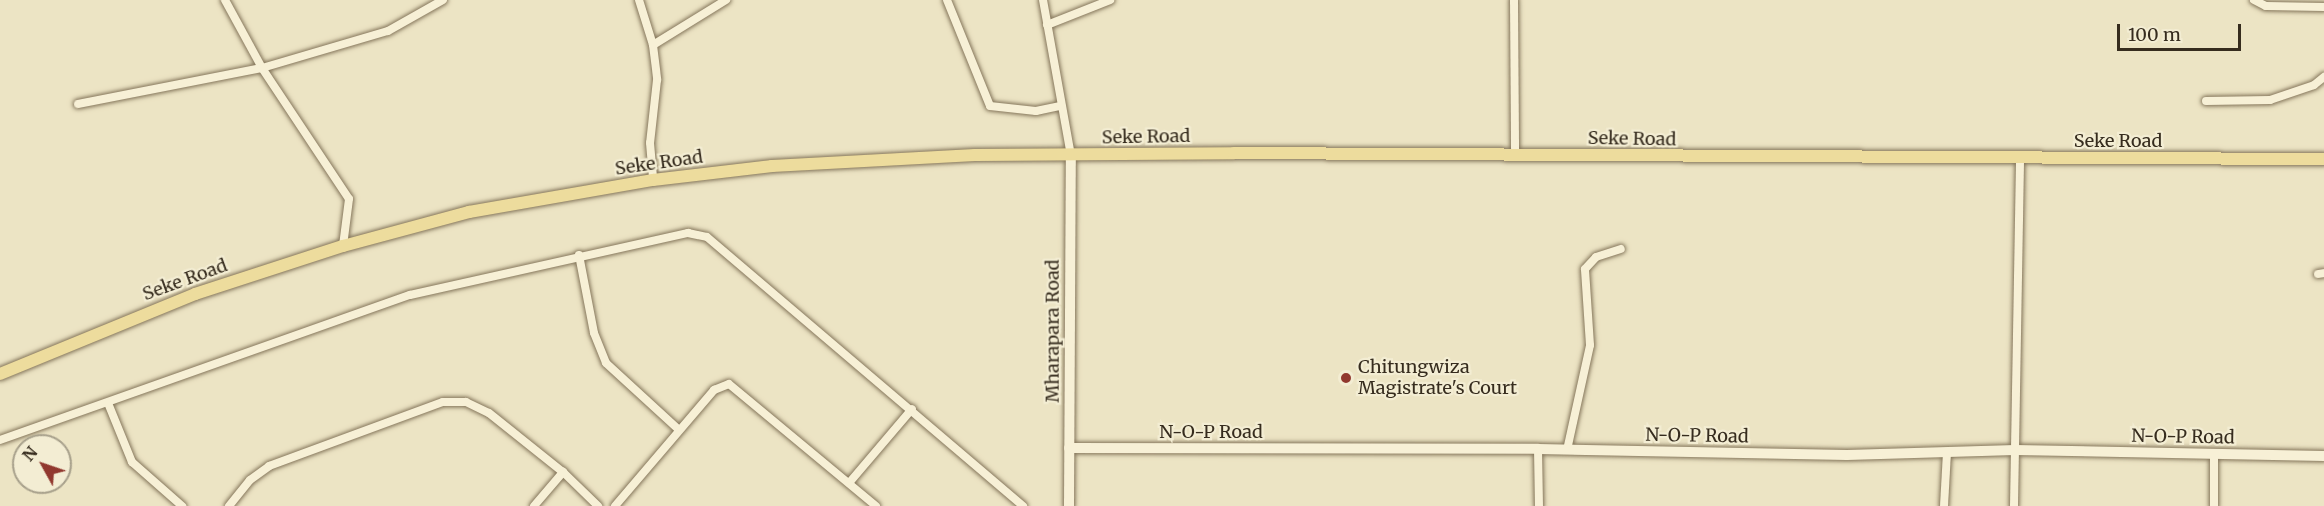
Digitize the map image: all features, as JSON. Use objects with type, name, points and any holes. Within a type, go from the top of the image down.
[{"type":"main road","name":"Seke Road","points":[[0,374],[195,294],[343,246],[469,212],[653,180],[772,166],[975,155],[2324,159]]},
{"type":"street","points":[[225,0],[262,68],[349,199],[343,246]]},
{"type":"street","points":[[78,104],[262,68],[388,31],[443,0]]},
{"type":"street","points":[[639,0],[653,45],[657,80],[650,143],[653,180]]},
{"type":"street","points":[[653,45],[726,0]]},
{"type":"street","points":[[946,0],[990,106],[1036,111],[1059,106]]},
{"type":"street","points":[[1043,0],[1059,106],[1071,156]]},
{"type":"street","points":[[1047,25],[1110,0]]},
{"type":"street","points":[[1514,0],[1515,155]]},
{"type":"street","points":[[2254,0],[2266,6],[2324,7]]},
{"type":"street","points":[[2206,100],[2270,100],[2314,85],[2324,77]]},
{"type":"street","name":"Mharapara Road","points":[[1069,506],[1071,156]]},
{"type":"street","points":[[2014,506],[2020,159]]},
{"type":"street","points":[[0,440],[410,295],[688,232],[707,237],[912,409],[1023,506]]},
{"type":"street","points":[[1567,450],[1590,345],[1585,269],[1596,257],[1621,249]]},
{"type":"street","points":[[579,255],[594,333],[606,363],[679,430]]},
{"type":"street","points":[[615,506],[714,390],[729,384],[876,506]]},
{"type":"street","points":[[230,506],[250,480],[270,466],[442,402],[466,402],[489,414],[563,472],[598,506]]},
{"type":"street","points":[[108,403],[132,462],[182,506]]},
{"type":"street","points":[[849,483],[912,409]]},
{"type":"street","name":"N-O-P Road","points":[[1069,448],[1538,449],[1847,455],[2015,450],[2324,456]]},
{"type":"street","points":[[1538,449],[1539,506]]},
{"type":"street","points":[[1944,506],[1947,452]]},
{"type":"street","points":[[2214,454],[2214,506]]},
{"type":"street","points":[[534,506],[563,472]]},
{"type":"place","name":"Chitungwiza Magistrate's Court","points":[[1346,378]]}]
